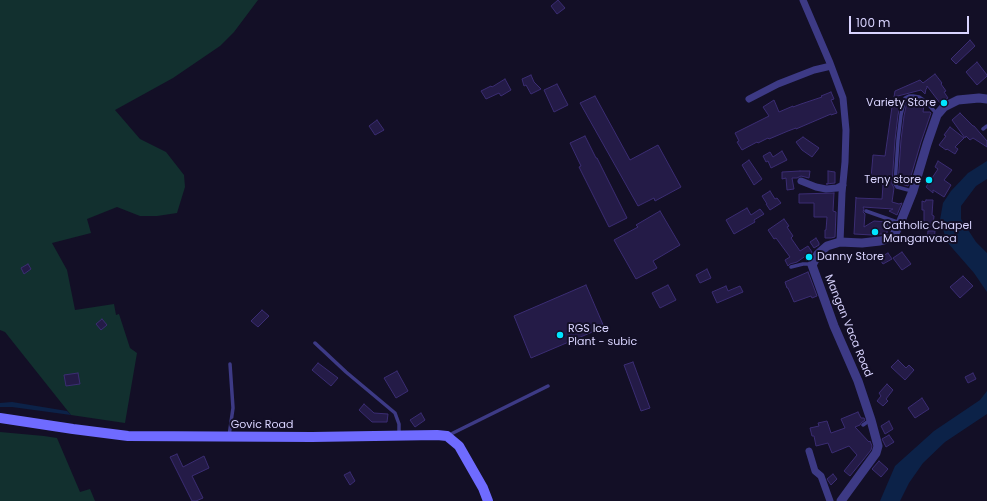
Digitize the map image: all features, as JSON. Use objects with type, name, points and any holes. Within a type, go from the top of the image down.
[{"type":"main road","name":"Govic Road","points":[[0,418],[128,436],[312,438],[447,436]]},
{"type":"main road","points":[[447,436],[459,446],[483,488],[488,501]]},
{"type":"street","points":[[803,0],[843,98],[846,130],[840,242],[862,243],[892,238],[913,191],[937,115],[944,107],[958,100],[980,98],[987,99]]},
{"type":"street","points":[[749,99],[778,84],[814,70],[831,66]]},
{"type":"street","points":[[801,181],[816,187],[826,188],[837,188],[843,185]]},
{"type":"street","name":"Mangan Vaca Road","points":[[840,242],[827,246],[818,254],[812,265],[834,326],[858,381],[876,434],[878,446],[876,453],[841,501]]},
{"type":"street","points":[[809,450],[815,471],[821,476],[830,501]]},
{"type":"lane","points":[[913,191],[897,187],[895,184],[901,114],[905,98],[909,96],[919,98],[925,102],[937,115]]},
{"type":"lane","points":[[983,129],[987,126]]},
{"type":"lane","points":[[866,211],[900,223]]},
{"type":"lane","points":[[791,267],[803,264],[812,265]]},
{"type":"lane","points":[[315,343],[346,372],[395,412],[399,424],[399,436]]},
{"type":"lane","points":[[228,437],[233,408],[230,364]]},
{"type":"lane","points":[[447,436],[548,386]]},
{"type":"lane","points":[[862,425],[871,420]]},
{"type":"green space","points":[[0,0],[258,0],[234,32],[220,46],[173,78],[115,110],[140,139],[166,152],[184,175],[185,187],[177,213],[157,216],[140,216],[117,207],[87,219],[91,233],[52,243],[67,270],[75,310],[114,304],[116,315],[119,314],[130,348],[137,353],[125,423],[71,415],[5,332],[0,330]]},
{"type":"green space","points":[[0,432],[57,438],[80,492],[90,489],[95,501],[0,501]]},
{"type":"water","points":[[987,161],[987,179],[976,186],[961,206],[961,219],[976,242],[987,253],[987,292],[974,273],[947,242],[940,220],[943,203],[951,191],[968,173]]},
{"type":"water","points":[[987,391],[987,414],[945,442],[923,463],[909,483],[900,501],[880,501],[895,466],[934,431],[980,400]]},
{"type":"water","points":[[12,402],[67,411],[71,415],[12,407],[0,407],[0,403]]},
{"type":"building","points":[[558,0],[565,8],[557,14],[551,6]]},
{"type":"building","points":[[970,40],[975,46],[956,64],[951,59]]},
{"type":"building","points":[[977,62],[987,76],[977,85],[966,72]]},
{"type":"building","points":[[935,74],[942,83],[941,84],[946,91],[944,92],[948,98],[940,103],[927,86],[925,94],[921,90],[894,97],[895,91],[920,80],[923,83]]},
{"type":"building","points":[[531,75],[534,82],[541,89],[531,94],[526,85],[524,86],[522,79]]},
{"type":"building","points":[[505,79],[511,90],[501,96],[499,93],[486,99],[481,91],[491,86],[492,87]]},
{"type":"building","points":[[557,84],[568,105],[554,112],[544,90]]},
{"type":"building","points":[[831,92],[834,99],[831,100],[837,113],[758,143],[757,142],[742,150],[737,142],[739,141],[735,133],[769,116],[763,107],[774,100],[779,112],[822,97],[821,96]]},
{"type":"building","points":[[595,96],[630,160],[658,145],[681,187],[655,201],[654,198],[638,206],[580,103]]},
{"type":"building","points":[[893,100],[901,101],[895,140],[892,184],[894,188],[892,202],[899,204],[902,203],[897,215],[889,211],[893,209],[863,207],[863,212],[865,214],[864,227],[874,221],[888,222],[887,233],[872,235],[854,234],[856,197],[882,199],[882,179],[871,178],[873,155],[885,156]]},
{"type":"building","points":[[907,102],[924,105],[923,112],[931,113],[908,186],[898,183],[901,140]]},
{"type":"building","points":[[960,113],[987,141],[987,147],[973,138],[970,140],[966,136],[965,138],[952,120]]},
{"type":"building","points":[[377,120],[384,130],[375,135],[369,126]]},
{"type":"building","points":[[950,127],[964,138],[955,147],[958,149],[955,154],[939,145],[946,136],[944,135]]},
{"type":"building","points":[[585,136],[627,218],[609,227],[579,167],[581,166],[570,143]]},
{"type":"building","points":[[803,137],[819,148],[812,157],[802,150],[796,142]]},
{"type":"building","points":[[782,151],[787,160],[771,168],[768,161],[766,162],[763,156],[770,152],[773,157]]},
{"type":"building","points":[[749,160],[762,179],[754,185],[742,165]]},
{"type":"building","points":[[938,161],[952,170],[944,180],[951,185],[944,197],[933,190],[933,193],[926,187],[938,169],[935,167]]},
{"type":"building","points":[[810,171],[809,178],[801,176],[792,178],[794,189],[787,190],[786,178],[782,179],[782,172]]},
{"type":"building","points":[[828,171],[835,172],[835,183],[828,184]]},
{"type":"building","points":[[770,191],[775,199],[777,198],[781,203],[770,210],[762,196]]},
{"type":"building","points":[[834,193],[833,211],[836,212],[835,237],[825,238],[827,217],[814,217],[814,203],[799,203],[799,194]]},
{"type":"building","points":[[926,200],[933,200],[933,227],[927,227],[927,224],[924,224],[924,210],[922,210],[922,201],[925,202]]},
{"type":"building","points":[[747,208],[751,215],[760,209],[764,214],[754,220],[755,222],[734,234],[726,220]]},
{"type":"building","points":[[660,211],[680,245],[653,261],[657,268],[636,279],[614,240],[638,227],[636,225]]},
{"type":"building","points":[[784,219],[793,236],[791,238],[800,251],[808,246],[812,252],[809,258],[807,255],[788,266],[785,260],[790,257],[768,230]]},
{"type":"building","points":[[928,231],[935,231],[934,242],[927,241]]},
{"type":"building","points":[[816,238],[819,245],[814,248],[810,242]]},
{"type":"building","points":[[902,252],[911,264],[902,270],[893,258]]},
{"type":"building","points":[[888,253],[892,259],[883,264],[879,258]]},
{"type":"building","points":[[28,264],[31,269],[24,274],[21,268]]},
{"type":"building","points":[[707,269],[711,278],[700,283],[696,275]]},
{"type":"building","points":[[808,272],[817,296],[812,298],[811,296],[794,302],[785,282]]},
{"type":"building","points":[[963,276],[973,286],[960,298],[950,287]]},
{"type":"building","points":[[586,285],[604,327],[531,358],[514,316]]},
{"type":"building","points":[[668,285],[676,300],[660,308],[652,293]]},
{"type":"building","points":[[726,286],[728,291],[740,286],[743,292],[717,303],[712,292]]},
{"type":"building","points":[[262,310],[269,316],[258,327],[251,321]]},
{"type":"building","points":[[102,319],[107,325],[101,330],[96,324]]},
{"type":"building","points":[[898,360],[906,368],[909,365],[914,370],[905,380],[891,367]]},
{"type":"building","points":[[633,362],[650,408],[641,411],[624,365]]},
{"type":"building","points":[[318,363],[338,378],[331,386],[312,370]]},
{"type":"building","points":[[397,371],[408,391],[396,398],[384,378]]},
{"type":"building","points":[[78,373],[80,384],[66,386],[64,375]]},
{"type":"building","points":[[973,373],[976,379],[968,383],[965,377]]},
{"type":"building","points":[[887,384],[893,390],[886,399],[888,401],[883,406],[877,401],[881,396],[879,393]]},
{"type":"building","points":[[922,398],[929,409],[915,418],[908,408]]},
{"type":"building","points":[[364,404],[374,413],[388,414],[387,422],[372,422],[359,410]]},
{"type":"building","points":[[858,412],[861,418],[864,418],[865,420],[860,425],[855,427],[869,442],[870,441],[872,446],[871,450],[850,476],[844,471],[857,455],[849,446],[832,453],[828,443],[816,446],[814,436],[812,436],[810,428],[819,426],[818,423],[827,421],[831,433],[845,428],[841,419]]},
{"type":"building","points":[[421,413],[425,420],[415,427],[410,420]]},
{"type":"building","points":[[889,421],[893,429],[885,434],[881,426]]},
{"type":"building","points":[[889,435],[894,442],[886,447],[882,439]]},
{"type":"building","points":[[177,454],[183,467],[204,456],[209,468],[192,476],[203,498],[192,501],[170,457]]},
{"type":"building","points":[[879,461],[888,469],[881,477],[872,469]]},
{"type":"building","points":[[350,472],[355,481],[350,485],[344,475]]},
{"type":"building","points":[[833,474],[837,479],[831,485],[827,479]]},
{"type":"place","name":"Variety Store","points":[[944,103]]},
{"type":"place","name":"Teny store","points":[[929,180]]},
{"type":"place","name":"Catholic Chapel Manganvaca","points":[[875,232]]},
{"type":"place","name":"Danny Store","points":[[809,257]]},
{"type":"place","name":"RGS Ice Plant - subic","points":[[560,335]]}]
